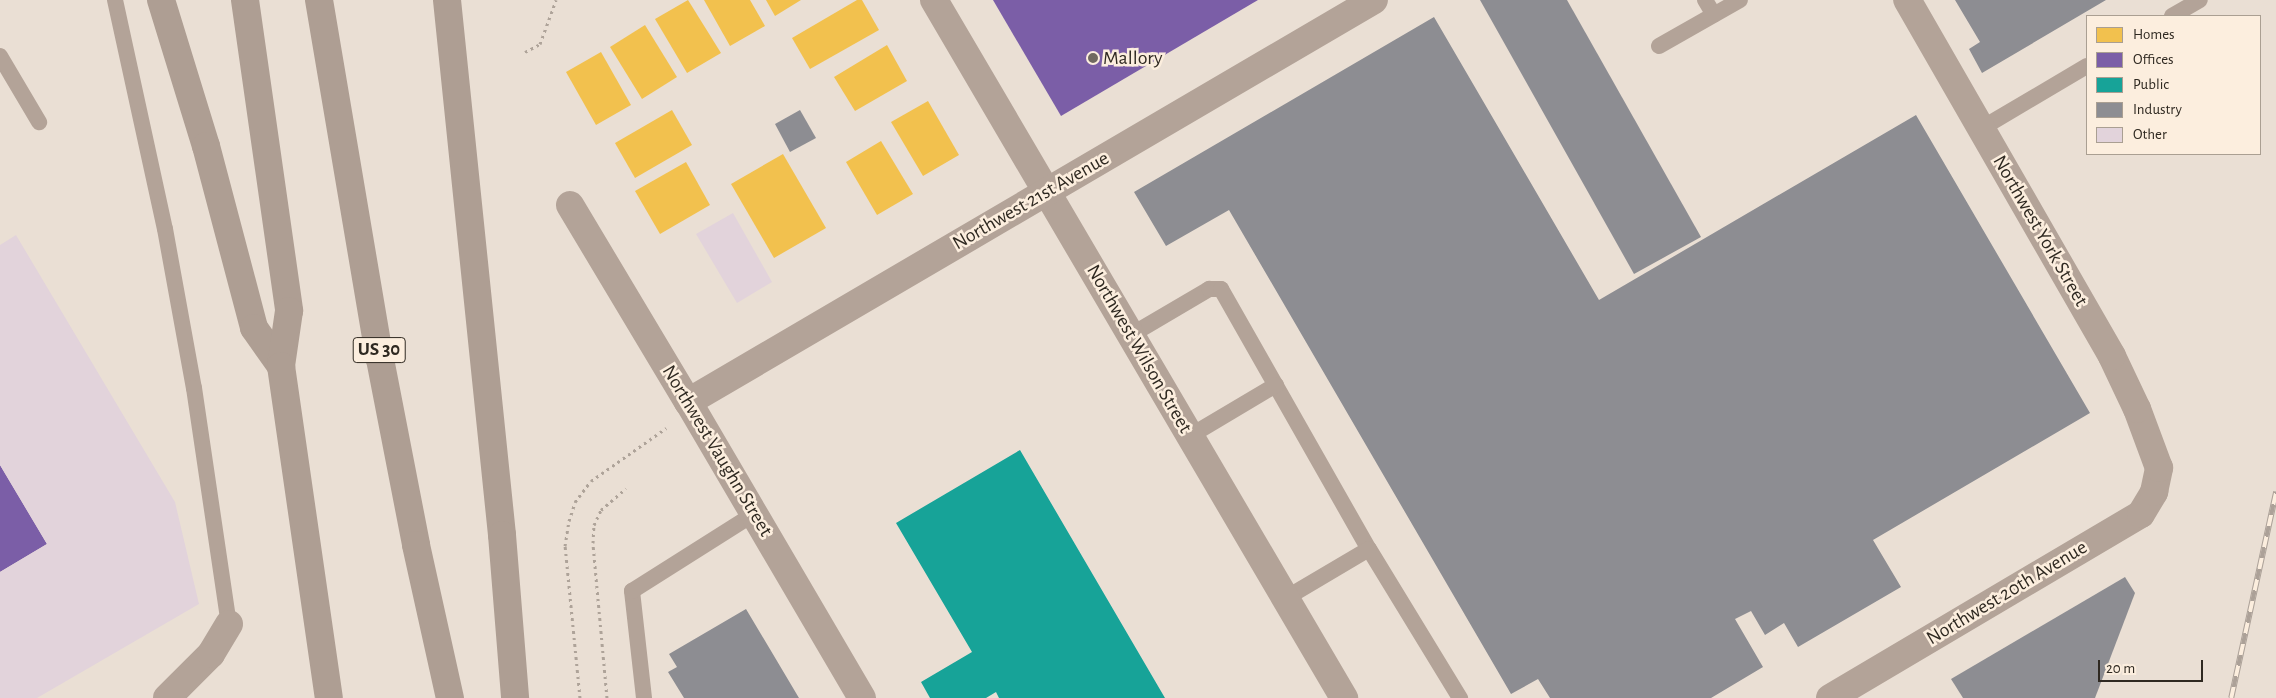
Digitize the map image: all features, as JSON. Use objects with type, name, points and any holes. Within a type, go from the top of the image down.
[{"type":"highway","points":[[161,0],[208,156],[254,328],[281,366]]},
{"type":"highway","points":[[245,0],[289,311],[281,366],[329,698]]},
{"type":"highway","name":"US 30","points":[[319,0],[379,350],[416,545],[450,698]]},
{"type":"highway","points":[[447,0],[502,535],[515,698]]},
{"type":"street","name":"Northwest Wilson Street","points":[[934,0],[1344,698]]},
{"type":"street","name":"Northwest 21st Avenue","points":[[688,402],[1374,0]]},
{"type":"street","name":"Northwest York Street","points":[[1907,0],[2112,356],[2141,417],[2159,468]]},
{"type":"street","name":"Northwest Vaughn Street","points":[[570,205],[862,698]]},
{"type":"street","name":"Northwest 20th Avenue","points":[[1830,698],[2141,514],[2154,492],[2159,468]]},
{"type":"street","points":[[167,698],[211,654],[229,624]]},
{"type":"lane","points":[[115,0],[165,229],[194,388],[229,624]]},
{"type":"lane","points":[[1705,0],[1714,15]]},
{"type":"lane","points":[[1659,46],[1740,0]]},
{"type":"lane","points":[[2174,15],[2200,0]]},
{"type":"lane","points":[[0,56],[38,122]]},
{"type":"lane","points":[[1982,128],[2086,67]]},
{"type":"lane","points":[[1131,335],[1209,289],[1221,289],[1369,549],[1460,698]]},
{"type":"lane","points":[[1190,436],[1276,385]]},
{"type":"lane","points":[[644,698],[632,590],[754,514]]},
{"type":"lane","points":[[1286,598],[1369,549]]},
{"type":"path","points":[[525,52],[540,44],[556,0]]},
{"type":"path","points":[[580,698],[565,546],[575,502],[591,481],[654,438],[688,402]]},
{"type":"path","points":[[608,698],[592,543],[594,525],[601,510],[626,488]]},
{"type":"building: Homes","points":[[688,0],[721,53],[687,73],[655,19]]},
{"type":"building: Homes","points":[[704,0],[750,0],[765,26],[730,46]]},
{"type":"building: Homes","points":[[766,0],[801,0],[775,16]]},
{"type":"building: Homes","points":[[857,0],[862,0],[879,30],[810,69],[792,38]]},
{"type":"building: Homes","points":[[645,25],[677,77],[642,99],[610,47]]},
{"type":"building: Homes","points":[[887,45],[907,81],[855,111],[834,77]]},
{"type":"building: Homes","points":[[601,52],[631,105],[596,125],[566,72]]},
{"type":"building: Homes","points":[[928,101],[959,155],[923,176],[891,122]]},
{"type":"building: Homes","points":[[672,110],[692,145],[635,178],[615,143]]},
{"type":"building: Homes","points":[[881,141],[913,194],[877,215],[846,162]]},
{"type":"building: Homes","points":[[783,154],[826,228],[774,258],[731,184]]},
{"type":"building: Homes","points":[[686,162],[710,205],[660,234],[635,191]]},
{"type":"building: Offices","name":"Mallory","points":[[993,0],[1258,0],[1061,116]]},
{"type":"building: Offices","points":[[0,465],[47,544],[0,572]]},
{"type":"building: Public","points":[[1020,450],[1165,698],[999,698],[996,692],[986,698],[930,698],[921,682],[972,652],[896,523]]},
{"type":"building: Industry","points":[[1480,0],[1567,0],[1701,237],[1634,274]]},
{"type":"building: Industry","points":[[1955,0],[2106,0],[1982,73],[1969,49],[1980,42]]},
{"type":"building: Industry","points":[[1434,17],[1599,300],[1916,115],[2090,413],[1873,540],[1901,587],[1798,647],[1784,623],[1765,635],[1751,611],[1735,619],[1763,667],[1711,698],[1550,698],[1538,679],[1511,694],[1229,210],[1166,246],[1134,192]]},
{"type":"building: Industry","points":[[800,110],[816,138],[790,152],[775,124]]},
{"type":"building: Industry","points":[[2125,577],[2135,593],[2095,698],[1963,698],[1951,679]]},
{"type":"building: Industry","points":[[746,609],[799,698],[684,698],[668,672],[677,667],[669,654]]},
{"type":"building: Other","points":[[733,213],[772,282],[737,303],[696,234]]},
{"type":"building: Other","points":[[16,235],[175,502],[199,604],[37,698],[0,698],[0,572],[47,544],[0,465],[0,245]]},
{"type":"railway","points":[[2231,698],[2276,492]]},
{"type":"place","name":"Mallory","points":[[1093,58]]}]
